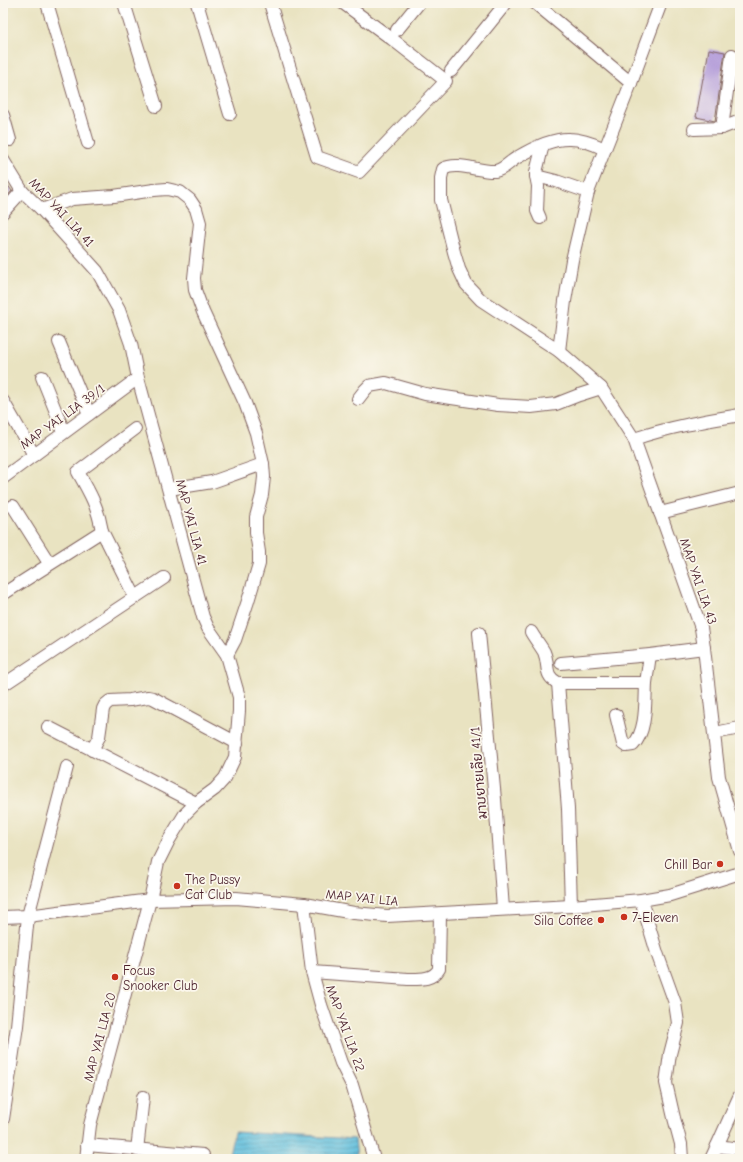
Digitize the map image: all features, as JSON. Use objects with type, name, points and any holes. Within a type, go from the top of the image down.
[{"type":"street","points":[[47,3],[88,143]]},
{"type":"street","points":[[124,3],[156,106]]},
{"type":"street","points":[[196,3],[230,114]]},
{"type":"street","points":[[270,3],[317,157],[358,172],[446,81],[343,3]]},
{"type":"street","points":[[397,30],[419,3]]},
{"type":"street","points":[[452,71],[506,3]]},
{"type":"street","points":[[535,3],[631,83]]},
{"type":"street","points":[[559,351],[572,260],[588,192],[661,3]]},
{"type":"street","points":[[722,128],[732,55]]},
{"type":"street","points":[[3,115],[10,140]]},
{"type":"street","points":[[694,129],[722,128],[740,121]]},
{"type":"street","points":[[540,218],[537,211],[538,186],[536,172],[542,145],[570,138],[590,143],[605,149]]},
{"type":"street","name":"MAP YAI LIA 43","points":[[542,145],[517,157],[503,168],[494,171],[462,167],[447,167],[443,169],[441,178],[441,200],[454,252],[459,269],[466,284],[481,300],[559,351],[601,388],[634,439],[701,628],[715,733],[719,777],[740,851]]},
{"type":"street","name":"MAP YAI LIA 41","points":[[3,161],[22,191],[42,210],[97,271],[119,310],[131,344],[138,378],[203,616],[208,628],[227,655],[239,697],[235,757],[225,778],[215,789],[196,803],[185,814],[168,840],[158,862],[150,900]]},
{"type":"street","points":[[536,176],[588,192]]},
{"type":"street","points":[[42,210],[72,199],[167,189],[180,192],[190,200],[196,209],[200,223],[194,278],[195,290],[203,312],[245,403],[256,433],[263,464],[264,477],[262,495],[256,516],[259,564],[235,640],[227,655]]},
{"type":"street","points":[[3,212],[22,191]]},
{"type":"street","points":[[59,342],[89,414]]},
{"type":"street","points":[[42,377],[64,432]]},
{"type":"street","name":"MAP YAI LIA 39/1","points":[[3,478],[138,378]]},
{"type":"street","points":[[358,399],[369,386],[386,383],[425,394],[498,405],[531,407],[556,404],[601,388]]},
{"type":"street","points":[[3,401],[34,455]]},
{"type":"street","points":[[634,439],[653,432],[740,414]]},
{"type":"street","points":[[135,429],[78,472],[94,502],[100,519],[102,531],[135,597]]},
{"type":"street","points":[[168,489],[212,482],[263,464]]},
{"type":"street","points":[[660,513],[740,493]]},
{"type":"street","points":[[14,506],[50,564]]},
{"type":"street","points":[[3,594],[102,531]]},
{"type":"street","points":[[3,685],[164,578]]},
{"type":"street","points":[[531,632],[544,652],[548,674],[551,680],[558,683],[646,683]]},
{"type":"street","name":"มาบยายเลีย 41/1","points":[[479,633],[495,799],[503,909]]},
{"type":"street","points":[[561,663],[650,655],[704,648]]},
{"type":"street","points":[[616,715],[623,744],[626,746],[633,746],[639,737],[643,723],[650,655]]},
{"type":"street","points":[[558,683],[568,809],[571,906]]},
{"type":"street","points":[[92,750],[99,737],[103,709],[105,705],[110,701],[148,697],[153,698],[237,744]]},
{"type":"street","points":[[48,728],[196,803]]},
{"type":"street","points":[[715,733],[740,728]]},
{"type":"street","points":[[3,1119],[17,1026],[28,916],[67,767]]},
{"type":"street","name":"MAP YAI LIA","points":[[3,917],[28,916],[150,900],[236,898],[304,904],[354,913],[387,916],[440,914],[641,900],[670,895],[740,873]]},
{"type":"street","name":"MAP YAI LIA 20","points":[[86,1159],[90,1125],[150,900]]},
{"type":"street","points":[[641,900],[657,953],[675,1003],[678,1024],[670,1054],[666,1083],[681,1144],[682,1159]]},
{"type":"street","name":"MAP YAI LIA 22","points":[[304,904],[312,972],[321,1005],[341,1063],[352,1085],[374,1159]]},
{"type":"street","points":[[312,972],[408,979],[423,979],[432,976],[437,973],[439,969],[440,914]]},
{"type":"street","points":[[711,1159],[740,1095]]},
{"type":"street","points":[[137,1150],[143,1097]]},
{"type":"street","points":[[87,1145],[203,1156]]},
{"type":"street","points":[[717,1146],[740,1149]]},
{"type":"water","points":[[234,1132],[355,1139],[357,1159],[228,1159]]},
{"type":"building","points":[[709,49],[725,52],[715,121],[696,117]]},
{"type":"building","points":[[3,179],[12,191],[3,201]]},
{"type":"place","name":"Chill Bar","points":[[720,864]]},
{"type":"place","name":"The Pussy Cat Club","points":[[177,886]]},
{"type":"place","name":"7-Eleven","points":[[624,917]]},
{"type":"place","name":"Sila Coffee","points":[[601,920]]},
{"type":"place","name":"Focus Snooker Club","points":[[115,977]]}]
